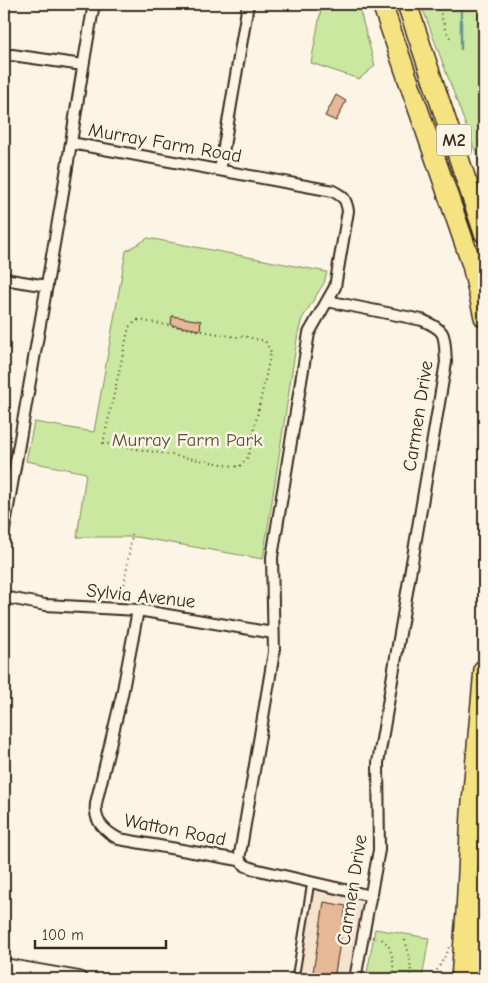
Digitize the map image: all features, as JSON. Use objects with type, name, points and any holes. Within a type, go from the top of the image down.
[{"type":"highway","name":"M2","points":[[382,4],[472,265],[484,318]]},
{"type":"highway","name":"M2","points":[[408,4],[484,232]]},
{"type":"highway","points":[[461,979],[471,813],[484,669]]},
{"type":"highway","points":[[476,979],[484,884]]},
{"type":"main road","points":[[4,966],[79,979]]},
{"type":"street","points":[[72,144],[94,4]]},
{"type":"street","points":[[220,170],[248,4]]},
{"type":"street","points":[[4,57],[12,55],[83,65]]},
{"type":"street","name":"Murray Farm Road","points":[[4,530],[8,478],[47,286],[72,144],[334,191],[343,196],[348,211],[334,287],[327,301]]},
{"type":"street","points":[[4,279],[47,286]]},
{"type":"street","points":[[239,860],[274,652],[272,557],[275,537],[309,334],[327,301]]},
{"type":"street","name":"Carmen Drive","points":[[327,301],[422,320],[434,326],[443,334],[446,362],[378,763],[379,850],[355,979]]},
{"type":"street","name":"Sylvia Avenue","points":[[4,597],[45,605],[138,610],[273,633]]},
{"type":"street","name":"Watton Road","points":[[138,610],[122,695],[97,799],[96,812],[101,825],[110,834],[119,839],[239,860],[246,866],[254,869],[371,896]]},
{"type":"lane","points":[[295,979],[311,882]]},
{"type":"path","points":[[438,4],[445,29],[451,39]]},
{"type":"path","points":[[138,320],[265,341],[271,352],[248,457],[239,466],[103,443],[129,327],[138,320]]},
{"type":"path","points":[[120,609],[132,534]]},
{"type":"path","points":[[372,937],[383,940],[388,945],[394,962],[393,979]]},
{"type":"path","points":[[405,940],[411,961],[410,979]]},
{"type":"path","points":[[432,979],[450,944]]},
{"type":"shaded area","points":[[316,891],[354,897],[362,904],[349,979],[298,979],[311,896]]},
{"type":"green space","points":[[322,4],[358,4],[375,66],[359,79],[311,63]]},
{"type":"green space","points":[[421,4],[484,4],[484,175]]},
{"type":"green space","name":"Murray Farm Park","points":[[148,238],[327,272],[324,283],[302,319],[298,333],[263,559],[137,537],[77,537],[86,473],[26,461],[34,422],[94,432],[126,251]]},
{"type":"green space","points":[[375,929],[429,938],[422,979],[366,979]]},
{"type":"building","points":[[336,95],[346,101],[336,121],[325,116]]},
{"type":"building","points":[[172,316],[201,321],[200,330],[171,325]]},
{"type":"building","points":[[324,902],[346,906],[334,979],[312,979]]},
{"type":"waterway","points":[[461,4],[461,49]]}]
